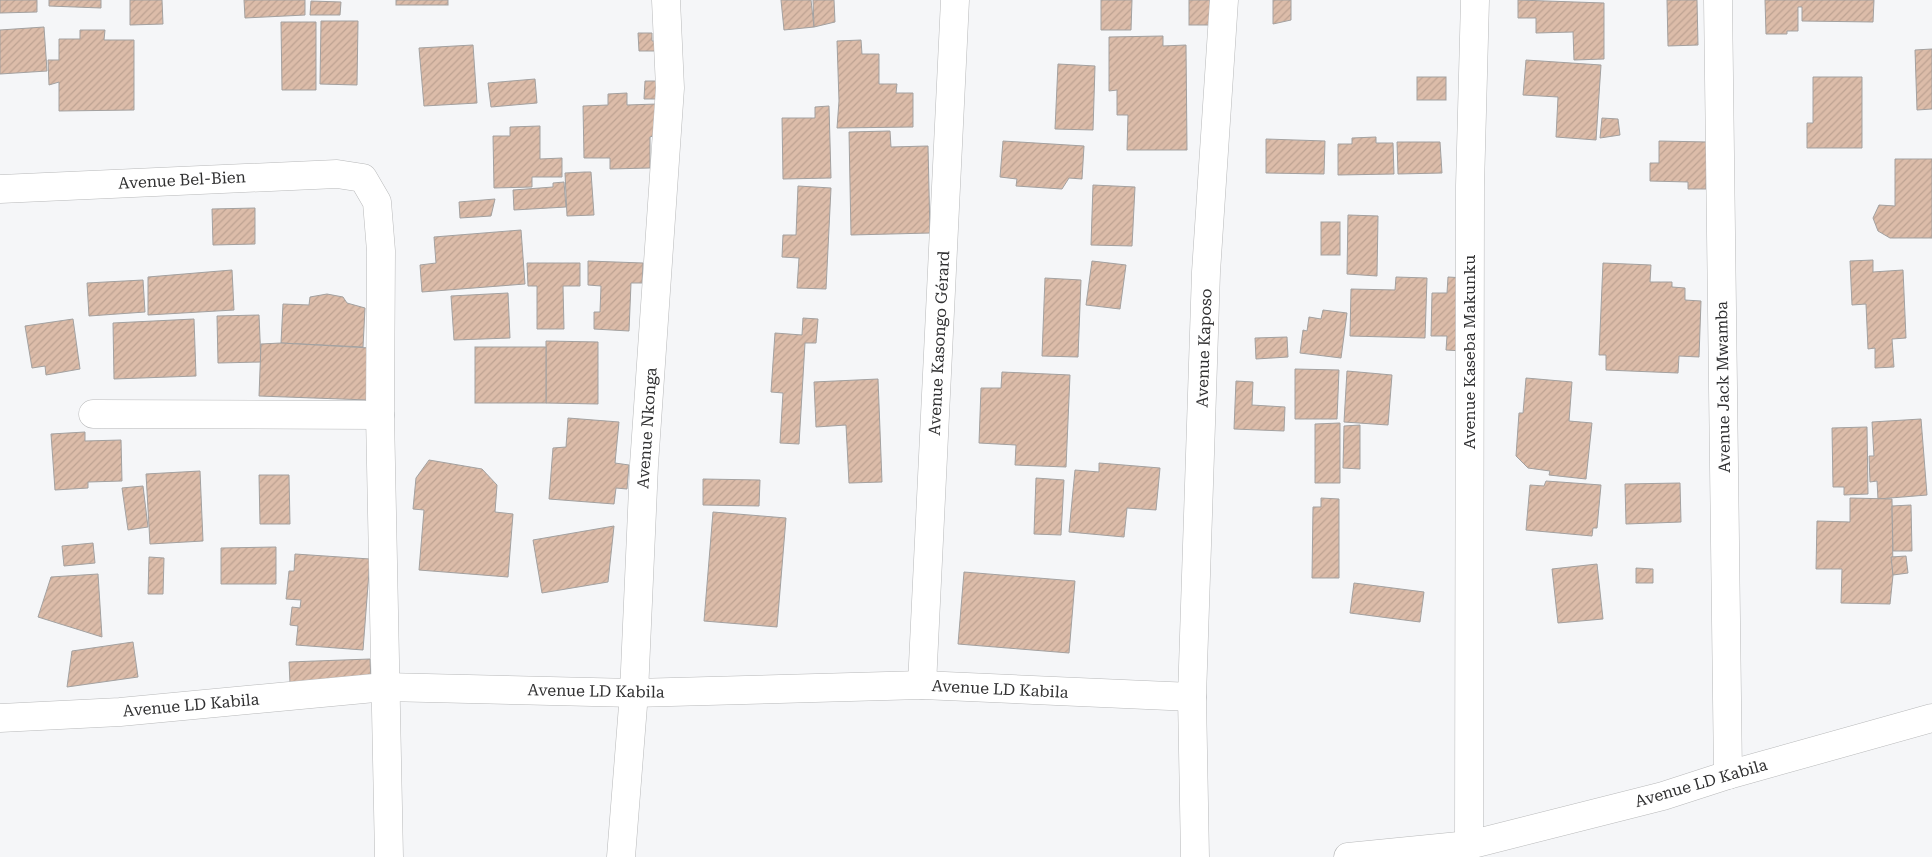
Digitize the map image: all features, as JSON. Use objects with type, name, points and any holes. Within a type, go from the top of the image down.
[{"type":"street","name":"Avenue Nkonga","points":[[621,857],[634,693],[644,465],[670,88],[666,0]]},
{"type":"street","name":"Avenue Kasongo Gérard","points":[[922,686],[955,0]]},
{"type":"street","name":"Avenue Kaposo","points":[[1195,857],[1192,697],[1206,272],[1224,0]]},
{"type":"street","name":"Avenue Kaseba Makunku","points":[[1469,845],[1470,196],[1476,0]]},
{"type":"street","name":"Avenue Jack Mwamba","points":[[1718,0],[1728,775]]},
{"type":"street","name":"Avenue Bel-Bien","points":[[0,189],[337,174],[364,178],[377,202],[380,241],[380,416]]},
{"type":"street","points":[[94,414],[380,416],[388,857]]},
{"type":"street","name":"Avenue LD Kabila","points":[[0,718],[120,712],[385,687],[634,693],[922,686],[1192,697]]},
{"type":"street","name":"Avenue LD Kabila","points":[[1357,857],[1469,845],[1663,796],[1728,775],[1932,718]]},
{"type":"building","points":[[0,0],[37,0],[37,12],[0,13]]},
{"type":"building","points":[[49,0],[101,0],[101,8],[49,6]]},
{"type":"building","points":[[130,0],[162,0],[163,24],[130,25]]},
{"type":"building","points":[[244,0],[305,0],[305,15],[245,18]]},
{"type":"building","points":[[396,0],[448,0],[448,5],[396,5]]},
{"type":"building","points":[[781,0],[811,0],[814,27],[784,30]]},
{"type":"building","points":[[813,0],[834,0],[835,22],[814,27]]},
{"type":"building","points":[[1101,0],[1132,0],[1131,30],[1101,30]]},
{"type":"building","points":[[1189,0],[1210,0],[1210,25],[1189,25]]},
{"type":"building","points":[[1273,0],[1291,0],[1291,20],[1273,24]]},
{"type":"building","points":[[1518,0],[1604,3],[1604,59],[1574,60],[1573,32],[1536,33],[1536,18],[1518,18]]},
{"type":"building","points":[[1667,0],[1697,0],[1698,45],[1668,46]]},
{"type":"building","points":[[1765,0],[1874,0],[1873,22],[1802,21],[1802,7],[1798,7],[1798,31],[1787,31],[1787,34],[1766,34]]},
{"type":"building","points":[[311,1],[341,2],[340,15],[310,15]]},
{"type":"building","points":[[321,21],[358,21],[357,85],[320,84]]},
{"type":"building","points":[[281,22],[316,22],[316,90],[282,90]]},
{"type":"building","points":[[44,27],[47,71],[0,74],[0,30]]},
{"type":"building","points":[[80,30],[105,30],[104,40],[134,40],[134,110],[59,111],[59,82],[49,85],[48,60],[59,60],[59,39],[80,39]]},
{"type":"building","points":[[638,33],[652,33],[652,41],[656,41],[656,51],[639,51]]},
{"type":"building","points":[[1163,36],[1163,46],[1186,45],[1187,150],[1127,150],[1128,115],[1117,115],[1117,90],[1109,91],[1109,37]]},
{"type":"building","points":[[861,40],[862,54],[879,54],[879,84],[897,84],[896,93],[913,93],[913,127],[837,128],[839,101],[837,41]]},
{"type":"building","points":[[473,45],[477,103],[424,106],[419,48]]},
{"type":"building","points":[[1932,49],[1932,109],[1917,110],[1915,50]]},
{"type":"building","points":[[1526,60],[1601,65],[1596,140],[1556,137],[1558,97],[1523,95]]},
{"type":"building","points":[[1058,64],[1095,66],[1093,130],[1055,129]]},
{"type":"building","points":[[1417,77],[1446,77],[1446,100],[1417,100]]},
{"type":"building","points":[[1813,77],[1862,77],[1862,148],[1807,148],[1807,123],[1813,123]]},
{"type":"building","points":[[535,79],[537,103],[491,107],[488,83]]},
{"type":"building","points":[[645,81],[663,81],[662,99],[644,99]]},
{"type":"building","points":[[627,93],[627,105],[657,104],[659,134],[650,137],[650,168],[610,169],[610,158],[584,158],[583,106],[608,105],[608,94]]},
{"type":"building","points":[[829,106],[831,178],[783,179],[782,118],[815,118],[815,107]]},
{"type":"building","points":[[1602,118],[1618,119],[1620,135],[1600,138]]},
{"type":"building","points":[[540,126],[540,159],[562,158],[562,177],[532,177],[532,187],[494,188],[493,136],[510,136],[510,127]]},
{"type":"building","points":[[890,131],[891,147],[928,146],[930,233],[851,235],[849,132]]},
{"type":"building","points":[[1376,137],[1376,143],[1393,143],[1394,174],[1338,175],[1338,144],[1352,144],[1352,138]]},
{"type":"building","points":[[1266,139],[1325,141],[1324,174],[1266,173]]},
{"type":"building","points":[[1003,141],[1084,146],[1082,179],[1069,178],[1062,189],[1016,186],[1017,179],[1000,177]]},
{"type":"building","points":[[1659,141],[1707,142],[1706,189],[1688,189],[1688,182],[1650,181],[1650,163],[1659,163]]},
{"type":"building","points":[[1397,142],[1440,142],[1442,173],[1398,174]]},
{"type":"building","points":[[1895,159],[1932,159],[1932,238],[1890,238],[1878,231],[1873,218],[1879,205],[1895,206]]},
{"type":"building","points":[[591,172],[594,215],[567,216],[565,173]]},
{"type":"building","points":[[564,182],[566,207],[514,210],[513,190],[553,187],[553,183]]},
{"type":"building","points":[[1093,185],[1135,187],[1132,246],[1091,245]]},
{"type":"building","points":[[798,186],[831,188],[826,289],[797,288],[799,258],[782,257],[783,235],[796,235]]},
{"type":"building","points":[[495,199],[491,216],[460,218],[459,202]]},
{"type":"building","points":[[255,208],[255,244],[213,245],[212,209]]},
{"type":"building","points":[[1348,215],[1378,216],[1377,276],[1347,274]]},
{"type":"building","points":[[1321,222],[1340,222],[1340,255],[1321,255]]},
{"type":"building","points":[[521,230],[525,284],[422,292],[420,265],[436,263],[434,237]]},
{"type":"building","points":[[1873,260],[1873,272],[1903,270],[1906,338],[1892,339],[1894,367],[1875,368],[1875,348],[1868,349],[1866,304],[1852,305],[1850,261]]},
{"type":"building","points":[[588,261],[643,263],[642,283],[631,283],[629,331],[594,329],[594,312],[600,312],[601,286],[588,285]]},
{"type":"building","points":[[1092,261],[1126,265],[1120,309],[1086,305]]},
{"type":"building","points":[[527,263],[580,263],[580,286],[563,286],[564,329],[537,329],[537,286],[528,286]]},
{"type":"building","points":[[1603,263],[1651,265],[1650,282],[1672,282],[1672,287],[1685,288],[1685,300],[1701,301],[1699,357],[1679,356],[1678,373],[1606,370],[1606,355],[1599,355]]},
{"type":"building","points":[[232,270],[234,310],[148,315],[148,277]]},
{"type":"building","points":[[1396,277],[1427,278],[1425,338],[1350,336],[1351,289],[1395,290]]},
{"type":"building","points":[[1448,277],[1465,278],[1463,351],[1446,350],[1447,336],[1431,336],[1432,293],[1447,293]]},
{"type":"building","points":[[1045,278],[1081,280],[1078,357],[1042,356]]},
{"type":"building","points":[[143,280],[145,312],[89,316],[87,283]]},
{"type":"building","points":[[508,293],[510,338],[454,340],[451,296]]},
{"type":"building","points":[[327,294],[343,297],[347,303],[365,308],[363,347],[281,343],[283,304],[309,305],[310,297]]},
{"type":"building","points":[[1323,310],[1347,313],[1341,358],[1300,353],[1303,330],[1307,331],[1309,317],[1321,319]]},
{"type":"building","points":[[259,315],[261,362],[218,363],[217,316]]},
{"type":"building","points":[[803,318],[818,319],[816,343],[805,343],[799,444],[780,443],[783,393],[771,392],[775,333],[802,335]]},
{"type":"building","points":[[73,319],[80,369],[46,375],[45,366],[32,368],[25,326]]},
{"type":"building","points":[[194,319],[196,376],[114,379],[113,323]]},
{"type":"building","points":[[1287,337],[1288,357],[1256,359],[1255,338]]},
{"type":"building","points":[[546,341],[598,342],[598,404],[546,403]]},
{"type":"building","points":[[281,343],[370,348],[368,400],[259,396],[261,344]]},
{"type":"building","points":[[475,347],[546,347],[546,403],[475,403]]},
{"type":"building","points":[[1295,369],[1339,370],[1337,419],[1295,419]]},
{"type":"building","points":[[1347,371],[1392,375],[1388,425],[1344,422]]},
{"type":"building","points":[[1002,372],[1070,375],[1066,467],[1015,465],[1016,445],[979,443],[981,388],[1001,388]]},
{"type":"building","points":[[1526,378],[1572,382],[1569,421],[1592,423],[1586,479],[1549,475],[1550,471],[1528,468],[1516,456],[1519,413],[1523,413]]},
{"type":"building","points":[[878,379],[882,482],[849,483],[846,425],[816,427],[814,382]]},
{"type":"building","points":[[1236,381],[1253,382],[1252,405],[1285,407],[1284,431],[1234,429]]},
{"type":"building","points":[[568,418],[619,422],[615,463],[629,465],[627,489],[616,488],[614,504],[549,499],[553,448],[566,447]]},
{"type":"building","points":[[1921,419],[1927,495],[1878,499],[1877,481],[1870,482],[1869,456],[1874,456],[1872,422]]},
{"type":"building","points":[[1340,423],[1340,483],[1315,483],[1315,424]]},
{"type":"building","points":[[1360,425],[1360,469],[1343,468],[1344,426]]},
{"type":"building","points":[[1867,427],[1868,494],[1844,495],[1844,487],[1833,487],[1832,428]]},
{"type":"building","points":[[85,432],[85,441],[121,440],[122,481],[88,482],[88,488],[55,490],[51,434]]},
{"type":"building","points":[[429,460],[482,469],[497,485],[495,512],[513,514],[508,577],[419,570],[424,510],[413,509],[416,478]]},
{"type":"building","points":[[1099,463],[1160,468],[1156,510],[1127,508],[1124,537],[1069,532],[1075,470],[1099,472]]},
{"type":"building","points":[[200,471],[203,541],[150,544],[146,474]]},
{"type":"building","points":[[259,475],[289,475],[290,524],[260,524]]},
{"type":"building","points":[[1036,478],[1064,480],[1061,535],[1034,534]]},
{"type":"building","points":[[703,479],[760,480],[759,506],[703,505]]},
{"type":"building","points":[[1546,481],[1601,485],[1597,528],[1593,528],[1592,536],[1526,530],[1530,485],[1544,486]]},
{"type":"building","points":[[1680,483],[1681,522],[1626,524],[1625,484]]},
{"type":"building","points":[[143,486],[148,527],[128,530],[122,488]]},
{"type":"building","points":[[1321,498],[1339,499],[1339,578],[1312,578],[1313,507],[1321,507]]},
{"type":"building","points":[[1850,498],[1892,499],[1893,575],[1890,604],[1841,603],[1842,569],[1816,569],[1817,521],[1850,522]]},
{"type":"building","points":[[1911,505],[1912,551],[1893,551],[1892,506]]},
{"type":"building","points":[[713,512],[786,518],[777,627],[704,621]]},
{"type":"building","points":[[614,526],[608,582],[542,593],[533,540]]},
{"type":"building","points":[[93,543],[95,563],[64,566],[62,546]]},
{"type":"building","points":[[276,547],[276,584],[221,584],[221,548]]},
{"type":"building","points":[[295,554],[370,559],[363,650],[296,645],[298,626],[290,625],[292,607],[300,608],[301,600],[286,599],[289,571],[294,571]]},
{"type":"building","points":[[1906,556],[1908,573],[1893,575],[1891,557]]},
{"type":"building","points":[[149,557],[164,558],[163,594],[148,594]]},
{"type":"building","points":[[1597,564],[1603,619],[1558,623],[1552,569]]},
{"type":"building","points":[[1636,568],[1653,569],[1653,583],[1636,583]]},
{"type":"building","points":[[964,572],[1075,581],[1069,653],[958,644]]},
{"type":"building","points":[[98,574],[102,637],[38,617],[51,577]]},
{"type":"building","points":[[1354,583],[1424,592],[1420,622],[1350,613]]},
{"type":"building","points":[[133,642],[138,677],[67,687],[72,651]]},
{"type":"building","points":[[370,659],[371,681],[290,683],[289,662]]}]
